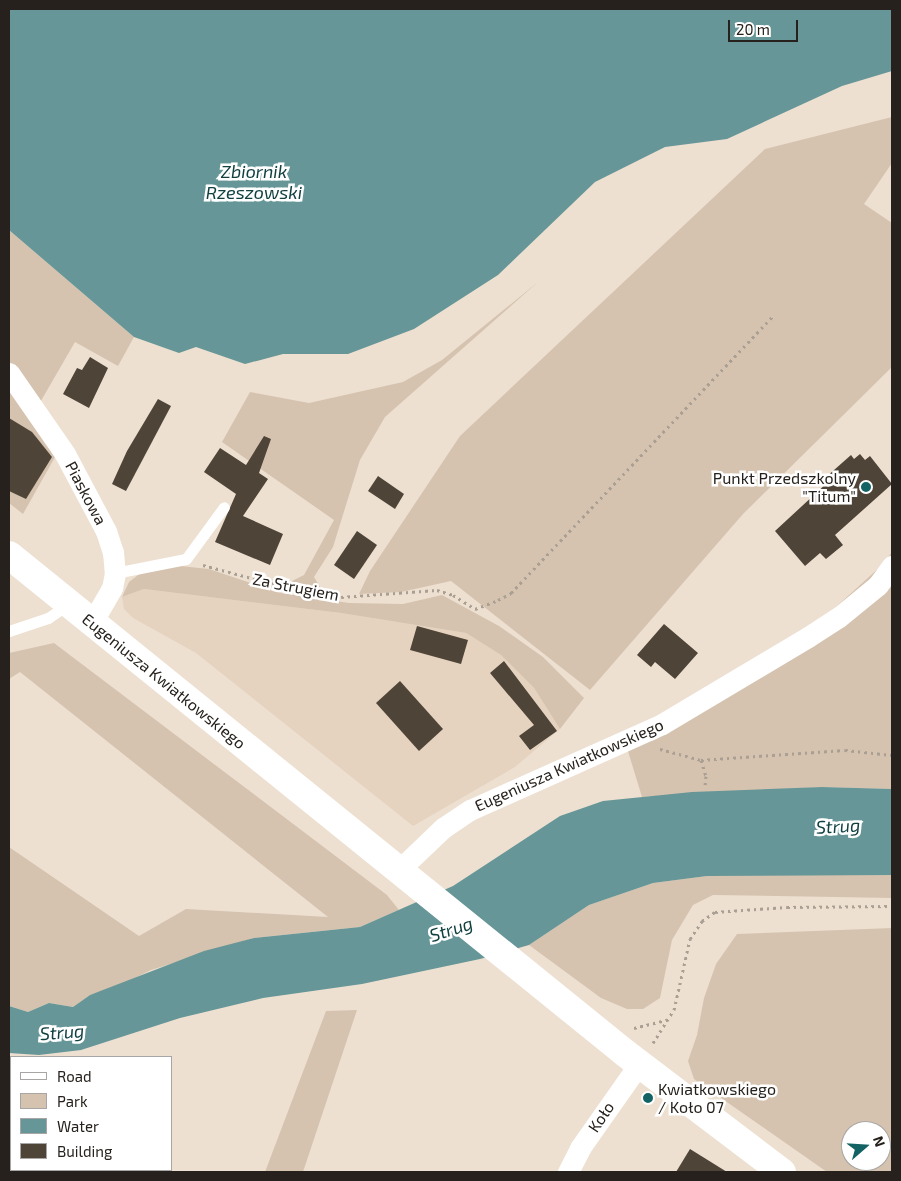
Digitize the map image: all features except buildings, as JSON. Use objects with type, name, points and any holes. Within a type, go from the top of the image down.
[{"type":"street","name":"Piaskowa","points":[[9,373],[81,481],[106,531],[116,573]]},
{"type":"street","name":"Eugeniusza Kwiatkowskiego","points":[[9,555],[639,1064],[782,1172]]},
{"type":"street","name":"Eugeniusza Kwiatkowskiego","points":[[399,870],[444,828],[470,810],[662,724],[839,617],[878,585],[892,566]]},
{"type":"street","points":[[92,622],[112,588],[116,573]]},
{"type":"street","name":"Koło","points":[[568,1172],[580,1148],[639,1064]]},
{"type":"lane","points":[[116,573],[186,559],[224,507]]},
{"type":"lane","name":"Eugeniusza Kwiatkowskiego","points":[[9,631],[48,618],[69,604]]},
{"type":"path","name":"Za Strugiem","points":[[186,559],[304,592],[341,597],[437,590],[453,595],[475,609],[511,593],[774,316]]},
{"type":"path","points":[[626,740],[700,760],[845,750],[892,756]]},
{"type":"path","points":[[700,760],[706,776],[705,785]]},
{"type":"path","points":[[639,1064],[674,1010],[690,940],[702,922],[715,912],[786,907],[892,906]]},
{"type":"shaded area","points":[[144,589],[341,613],[466,633],[501,655],[534,688],[560,729],[515,767],[413,826],[196,653],[133,618],[124,609],[122,597]]},
{"type":"green space","points":[[892,117],[892,163],[864,204],[892,223],[892,367],[743,514],[590,690],[451,581],[401,592],[359,594],[370,571],[460,436],[765,149]]},
{"type":"green space","points":[[9,230],[134,337],[118,366],[75,342],[38,406],[9,365]]},
{"type":"green space","points":[[538,282],[385,417],[360,460],[333,547],[314,577],[322,590],[290,582],[304,575],[334,520],[222,442],[250,392],[309,403],[403,382],[442,360]]},
{"type":"green space","points":[[9,382],[59,450],[23,514],[9,503]]},
{"type":"green space","points":[[892,552],[892,789],[822,787],[642,797],[627,748],[826,616],[882,565]]},
{"type":"green space","points":[[180,566],[209,569],[281,593],[349,603],[403,604],[442,595],[499,626],[543,657],[584,698],[560,729],[534,688],[501,655],[466,633],[341,613],[144,589],[122,597],[129,582],[142,572]]},
{"type":"green space","points":[[54,643],[387,895],[399,910],[360,927],[254,938],[151,970],[121,985],[90,995],[73,1007],[49,1003],[28,1012],[9,1006],[9,847],[139,936],[186,909],[328,917],[20,672],[9,679],[9,653]]},
{"type":"green space","points":[[892,875],[892,898],[713,895],[693,905],[672,940],[660,998],[643,1009],[627,1009],[601,998],[529,945],[589,905],[653,883],[707,876]]},
{"type":"green space","points":[[892,928],[892,1172],[827,1172],[694,1079],[688,1061],[697,1035],[704,998],[716,964],[737,934]]},
{"type":"green space","points":[[357,1010],[303,1172],[265,1172],[326,1011]]},
{"type":"water","name":"Zbiornik Rzeszowski","points":[[9,9],[892,9],[892,71],[842,86],[727,139],[665,147],[595,182],[498,275],[414,329],[348,354],[283,354],[245,364],[196,347],[179,353],[134,337],[9,230]]},
{"type":"water","name":"Strug","points":[[822,787],[892,789],[892,875],[707,876],[653,883],[589,905],[529,945],[480,959],[362,984],[263,998],[180,1018],[81,1050],[39,1055],[9,1053],[9,1006],[28,1012],[49,1003],[73,1007],[90,995],[204,951],[254,938],[360,927],[453,886],[560,816],[603,801],[692,792]]},
{"type":"place","name":"Punkt Przedszkolny \"Titum\"","points":[[866,487]]},
{"type":"place","name":"Kwiatkowskiego / Koło 07","points":[[648,1098]]}]
